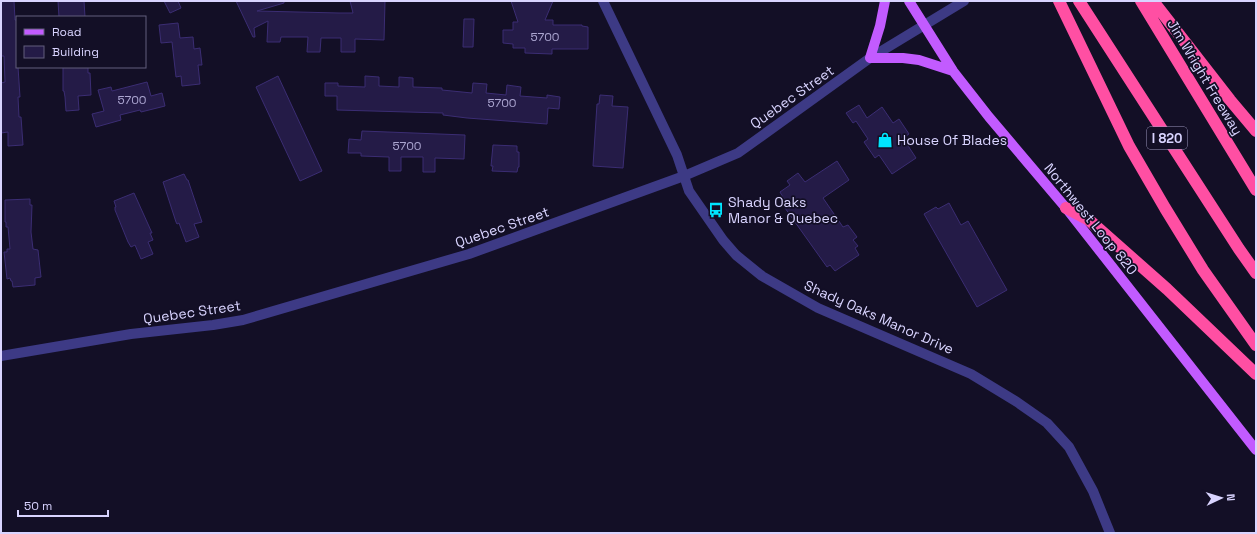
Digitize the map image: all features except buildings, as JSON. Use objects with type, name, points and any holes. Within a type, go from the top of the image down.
[{"type":"highway","points":[[1059,1],[1129,146],[1203,270],[1256,345]]},
{"type":"highway","name":"I 820","points":[[1079,1],[1256,273]]},
{"type":"highway","name":"Jim Wright Freeway","points":[[1141,1],[1256,190]]},
{"type":"highway","points":[[1153,1],[1256,131]]},
{"type":"highway","points":[[1066,208],[1089,220],[1215,333],[1256,374]]},
{"type":"main road","points":[[885,1],[880,26],[870,58],[903,58],[919,60],[953,71]]},
{"type":"main road","name":"Northwest Loop 820","points":[[909,1],[953,71],[989,117],[1066,208],[1256,450]]},
{"type":"street","name":"Shady Oaks Manor Drive","points":[[603,1],[678,155],[689,191],[723,240],[736,255],[762,276],[818,308],[970,374],[1017,402],[1047,423],[1069,447],[1093,491],[1110,533]]},
{"type":"street","name":"Quebec Street","points":[[1,356],[131,334],[213,325],[243,320],[468,254],[684,176],[738,153],[870,58],[964,1]]},
{"type":"place","name":"House Of Blades","points":[[885,140]]},
{"type":"place","name":"Shady Oaks Manor & Quebec","points":[[716,210]]}]
